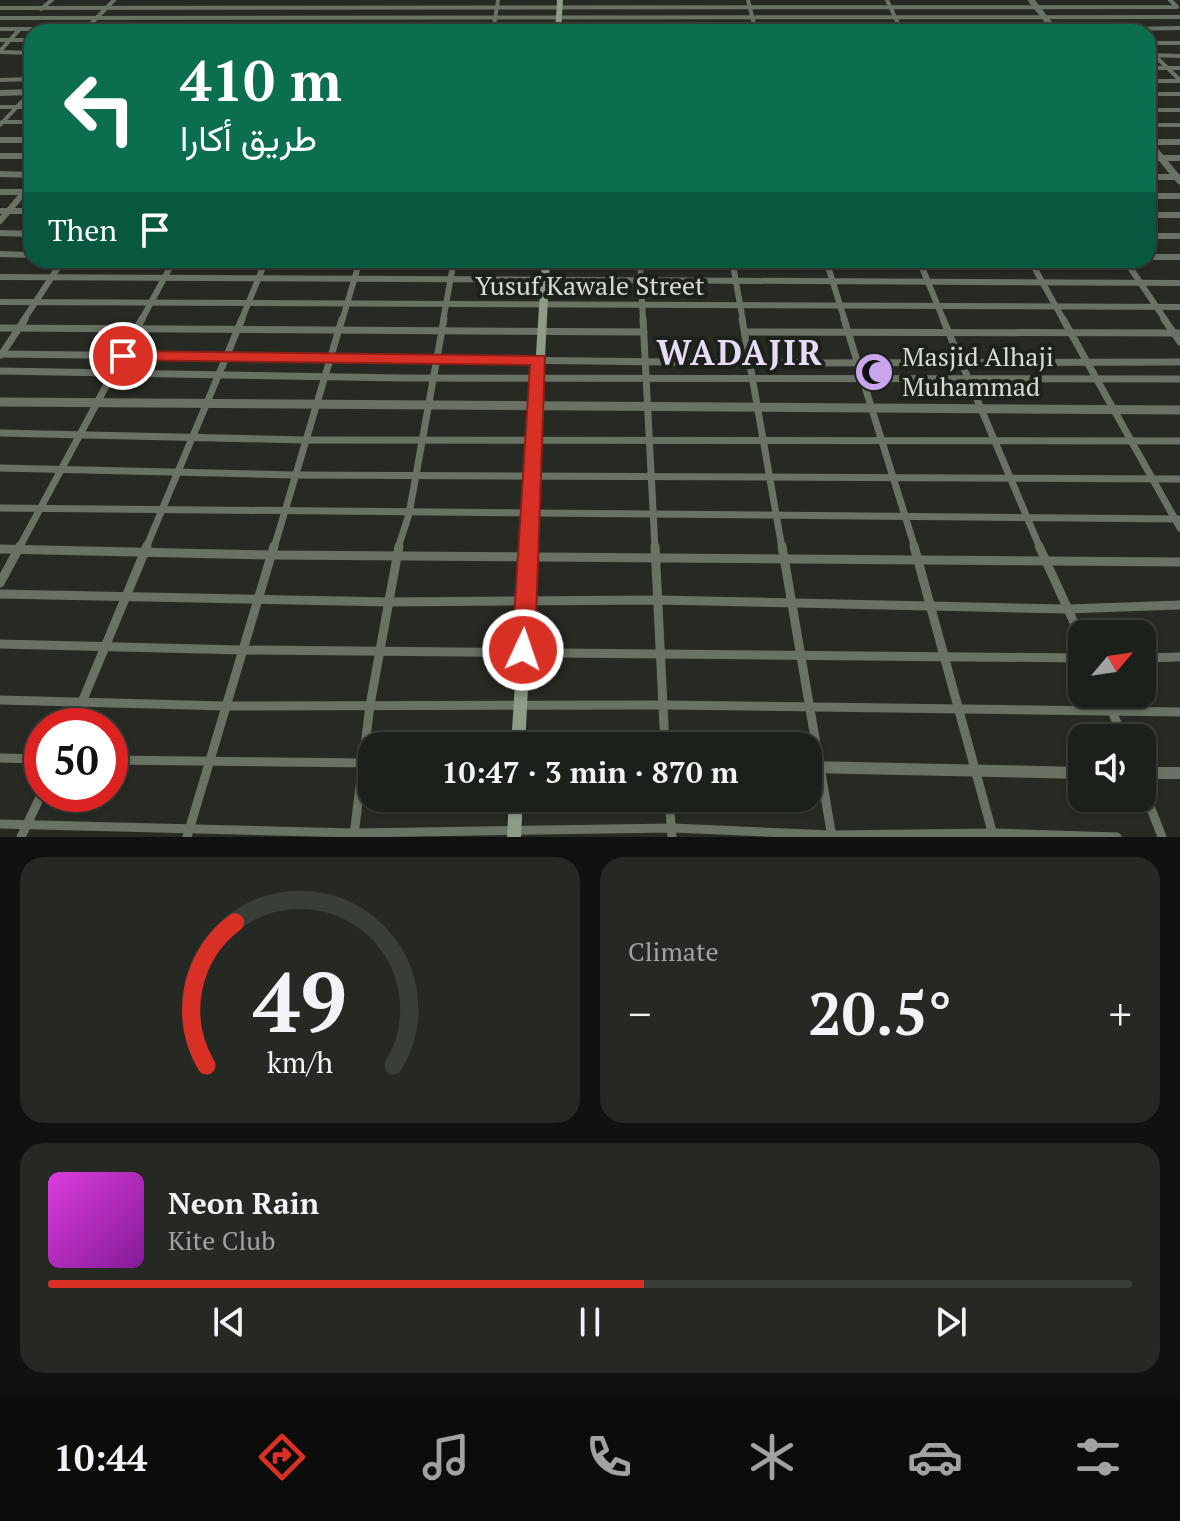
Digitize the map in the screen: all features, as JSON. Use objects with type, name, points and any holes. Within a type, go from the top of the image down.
[{"type":"main road","points":[[559,24],[560,0]]},
{"type":"main road","points":[[519,732],[546,268]]},
{"type":"main road","points":[[514,832],[515,812]]},
{"type":"street","points":[[25,24],[52,0]]},
{"type":"street","points":[[92,24],[114,0]]},
{"type":"street","points":[[158,24],[177,0]]},
{"type":"street","points":[[224,24],[241,0]]},
{"type":"street","points":[[301,24],[313,0]]},
{"type":"street","points":[[364,24],[375,0]]},
{"type":"street","points":[[430,24],[435,0]]},
{"type":"street","points":[[494,24],[498,0]]},
{"type":"street","points":[[621,0],[625,24]]},
{"type":"street","points":[[686,0],[690,24]]},
{"type":"street","points":[[748,0],[754,24]]},
{"type":"street","points":[[812,0],[820,24]]},
{"type":"street","points":[[887,0],[898,24]]},
{"type":"street","points":[[948,0],[964,24]]},
{"type":"street","points":[[1031,0],[1050,24]]},
{"type":"street","points":[[1170,0],[1179,8]]},
{"type":"street","points":[[1110,7],[1124,24]]},
{"type":"street","points":[[0,8],[1179,8]]},
{"type":"street","points":[[0,18],[961,20],[1180,17]]},
{"type":"street","points":[[0,51],[24,25]]},
{"type":"street","points":[[1156,29],[1180,28]]},
{"type":"street","points":[[0,29],[24,29]]},
{"type":"street","points":[[0,40],[24,40]]},
{"type":"street","points":[[1156,45],[1180,43]]},
{"type":"street","points":[[0,51],[24,52]]},
{"type":"street","points":[[1156,55],[1180,56]]},
{"type":"street","points":[[1156,58],[1180,81]]},
{"type":"street","points":[[1156,68],[1180,68]]},
{"type":"street","points":[[0,80],[24,79]]},
{"type":"street","points":[[1156,81],[1180,81]]},
{"type":"street","points":[[0,93],[24,92]]},
{"type":"street","points":[[1156,94],[1180,94]]},
{"type":"street","points":[[1,123],[24,100]]},
{"type":"street","points":[[0,107],[24,107]]},
{"type":"street","points":[[1156,110],[1180,110]]},
{"type":"street","points":[[1,123],[24,122]]},
{"type":"street","points":[[1156,125],[1180,125]]},
{"type":"street","points":[[0,140],[24,140]]},
{"type":"street","points":[[1156,142],[1180,142]]},
{"type":"street","points":[[1156,152],[1179,178]]},
{"type":"street","points":[[0,156],[24,156]]},
{"type":"street","points":[[1156,158],[1180,158]]},
{"type":"street","points":[[0,174],[24,175]]},
{"type":"street","points":[[1156,177],[1179,178]]},
{"type":"street","points":[[0,192],[24,192]]},
{"type":"street","points":[[0,221],[24,192]]},
{"type":"street","points":[[1156,196],[1180,196]]},
{"type":"street","points":[[0,211],[24,211]]},
{"type":"street","points":[[1156,215],[1180,215]]},
{"type":"street","points":[[0,233],[24,234]]},
{"type":"street","points":[[1156,236],[1180,236]]},
{"type":"street","points":[[0,254],[24,255]]},
{"type":"street","points":[[1156,257],[1180,257]]},
{"type":"street","points":[[1,355],[58,268]]},
{"type":"street","points":[[0,583],[15,549],[170,268]]},
{"type":"street","points":[[79,708],[263,268]]},
{"type":"street","points":[[188,834],[357,268]]},
{"type":"street","points":[[369,732],[370,705],[391,602],[396,556],[409,514],[453,268]]},
{"type":"street","points":[[640,268],[665,732]]},
{"type":"street","points":[[733,268],[782,559],[793,604],[810,732]]},
{"type":"street","points":[[829,268],[932,605],[993,835]]},
{"type":"street","points":[[922,268],[993,443],[1072,620]]},
{"type":"street","points":[[1035,268],[1178,519],[1180,528]]},
{"type":"street","points":[[1130,268],[1177,333],[1180,342]]},
{"type":"street","points":[[0,277],[1180,283]]},
{"type":"street","name":"Yusuf Kawale Street","points":[[0,302],[1180,307]]},
{"type":"street","points":[[0,328],[644,332]]},
{"type":"street","points":[[745,332],[1177,333]]},
{"type":"street","points":[[1,355],[749,363],[1180,362]]},
{"type":"street","points":[[0,371],[432,377],[1180,379]]},
{"type":"street","points":[[0,402],[1180,410]]},
{"type":"street","points":[[0,433],[305,440],[1180,441]]},
{"type":"street","points":[[0,468],[294,475],[1010,481],[1180,479]]},
{"type":"street","points":[[0,508],[1178,519]]},
{"type":"street","points":[[0,549],[270,555],[1180,562]]},
{"type":"street","points":[[0,594],[391,602],[658,600],[1067,609],[1180,605]]},
{"type":"street","points":[[0,644],[242,650],[523,650],[1068,658]]},
{"type":"street","points":[[1156,658],[1180,657]]},
{"type":"street","points":[[0,700],[226,706],[664,705],[1180,712]]},
{"type":"street","points":[[1111,708],[1118,724]]},
{"type":"street","points":[[0,758],[24,759]]},
{"type":"street","points":[[128,760],[358,763]]},
{"type":"street","points":[[822,768],[1068,773]]},
{"type":"street","points":[[1156,773],[1180,773]]},
{"type":"street","points":[[822,798],[832,836]]},
{"type":"street","points":[[21,837],[33,812]]},
{"type":"street","points":[[354,835],[358,812]]},
{"type":"street","points":[[670,812],[672,832]]},
{"type":"street","points":[[1152,812],[1162,837]]},
{"type":"street","points":[[0,824],[188,834],[672,832],[1117,837]]},
{"type":"place","name":"Masjid Alhaji Muhammad","points":[[874,372]]},
{"type":"district","name":"WADAJIR","points":[[740,353]]},
{"type":"route","points":[[123,356],[539,360],[523,650]]}]
